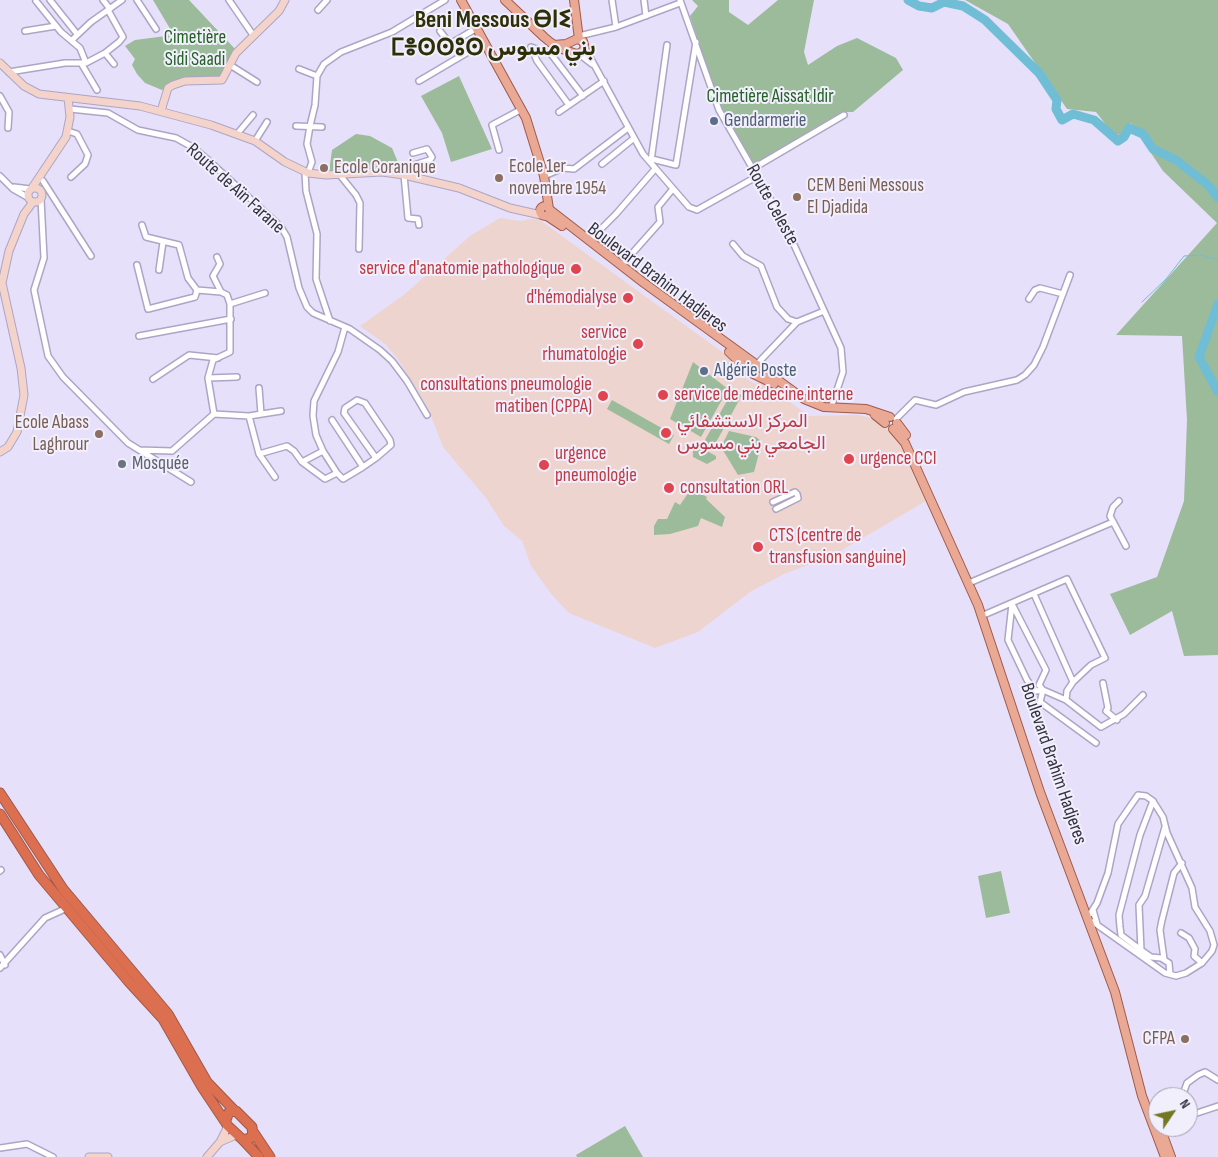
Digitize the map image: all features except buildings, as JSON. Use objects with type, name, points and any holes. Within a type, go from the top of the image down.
[{"type":"highway","points":[[0,793],[62,888]]},
{"type":"highway","points":[[0,814],[31,863],[129,982],[163,1019],[202,1087],[227,1123],[259,1157]]},
{"type":"highway","points":[[9,828],[12,824],[16,825],[50,877],[62,888],[164,1008],[207,1082],[234,1110],[248,1121],[270,1157]]},
{"type":"highway","points":[[227,1123],[228,1114],[234,1110]]},
{"type":"highway","points":[[240,1138],[252,1139],[254,1133]]},
{"type":"main road","points":[[161,111],[168,88],[173,85],[185,81],[218,81],[225,76],[236,53],[279,12],[285,0]]},
{"type":"main road","points":[[0,63],[8,72],[34,92],[46,96],[124,104],[161,111],[255,141],[279,159],[306,172],[339,174],[382,172],[404,175],[459,188],[519,210],[545,211],[548,194],[544,176],[522,109],[461,0]]},
{"type":"main road","points":[[505,0],[554,45],[578,51]]},
{"type":"main road","points":[[574,0],[579,38],[584,43],[578,51]]},
{"type":"main road","points":[[554,45],[571,42],[579,38]]},
{"type":"main road","points":[[571,42],[578,51]]},
{"type":"main road","points":[[0,452],[8,447],[17,432],[24,395],[21,368],[2,283],[9,251],[30,195],[68,131],[70,109],[68,98]]},
{"type":"main road","points":[[42,196],[44,173]]},
{"type":"main road","points":[[30,195],[39,188],[42,196]]},
{"type":"main road","points":[[30,195],[42,196]]},
{"type":"main road","name":"Boulevard Brahim Hadjeres","points":[[545,211],[621,266],[746,364]]},
{"type":"main road","name":"Boulevard Brahim Hadjeres","points":[[545,211],[746,364]]},
{"type":"main road","points":[[746,364],[804,399],[831,408],[866,409],[892,422]]},
{"type":"main road","points":[[757,370],[816,409],[836,413],[871,414],[892,422]]},
{"type":"main road","name":"Boulevard Brahim Hadjeres","points":[[892,422],[909,441],[986,614],[1044,790],[1119,992],[1142,1081],[1148,1097]]},
{"type":"main road","points":[[971,583],[1040,792],[1092,918],[1117,1000],[1142,1096],[1165,1157]]},
{"type":"main road","points":[[207,1157],[220,1142],[227,1123]]},
{"type":"main road","points":[[1163,1137],[1170,1157]]},
{"type":"main road","points":[[220,1142],[240,1138]]},
{"type":"main road","points":[[88,1157],[108,1157]]},
{"type":"street","points":[[50,0],[77,34]]},
{"type":"street","points":[[8,72],[35,67],[84,63],[119,42],[123,37],[104,0]]},
{"type":"street","points":[[72,40],[77,34],[122,0]]},
{"type":"street","points":[[137,0],[156,29]]},
{"type":"street","points":[[229,0],[253,35]]},
{"type":"street","points":[[318,10],[327,0]]},
{"type":"street","points":[[330,321],[316,280],[317,234],[306,191],[306,172],[312,162],[307,144],[315,105],[317,76],[324,64],[336,55],[392,32],[445,0]]},
{"type":"street","points":[[612,0],[616,27]]},
{"type":"street","points":[[644,0],[646,16]]},
{"type":"street","points":[[36,1],[56,26],[82,52],[84,63],[97,90]]},
{"type":"street","points":[[579,38],[616,27],[680,2]]},
{"type":"street","name":"Route Celeste","points":[[680,2],[696,41],[719,110],[798,251],[841,348],[844,361],[843,372],[831,408]]},
{"type":"street","points":[[25,31],[56,26]]},
{"type":"street","points":[[440,30],[450,44],[477,28]]},
{"type":"street","points":[[651,160],[676,165],[696,41]]},
{"type":"street","points":[[419,81],[485,42]]},
{"type":"street","points":[[651,160],[667,45]]},
{"type":"street","points":[[568,105],[537,61],[531,47],[550,54],[583,96]]},
{"type":"street","points":[[578,51],[594,66],[604,81],[633,139],[651,160],[655,169],[672,190],[689,207],[697,210],[756,177]]},
{"type":"street","points":[[105,52],[114,64]]},
{"type":"street","points":[[230,65],[257,82]]},
{"type":"street","points":[[299,69],[317,76]]},
{"type":"street","points":[[558,112],[604,81]]},
{"type":"street","points":[[0,96],[8,109],[8,128]]},
{"type":"street","name":"Route de Aïn Farane","points":[[70,109],[108,113],[138,130],[176,138],[194,148],[281,227],[287,237],[302,298],[313,313],[345,327],[369,342],[392,361],[407,381],[427,415]]},
{"type":"street","points":[[499,150],[492,126],[522,109]]},
{"type":"street","points":[[237,134],[253,115]]},
{"type":"street","points":[[752,169],[844,115]]},
{"type":"street","points":[[255,141],[267,122]]},
{"type":"street","points":[[296,126],[322,127]]},
{"type":"street","points":[[544,176],[563,168],[574,169],[628,128]]},
{"type":"street","points":[[68,131],[77,134],[88,155],[85,164],[71,177]]},
{"type":"street","points":[[602,164],[633,139]]},
{"type":"street","points":[[413,153],[427,149],[432,157],[407,167],[404,175],[408,218],[418,219],[419,225]]},
{"type":"street","points":[[588,241],[616,214],[655,169]]},
{"type":"street","points":[[339,174],[360,203],[359,249]]},
{"type":"street","points":[[0,176],[5,183],[30,195]]},
{"type":"street","points":[[43,181],[91,256]]},
{"type":"street","points":[[5,183],[30,195]]},
{"type":"street","points":[[621,266],[660,222],[658,207],[672,190]]},
{"type":"street","points":[[42,196],[44,258],[34,290],[48,356],[63,377],[128,443],[191,482]]},
{"type":"street","points":[[142,225],[146,237],[179,244],[188,278],[198,290],[221,292],[227,295],[230,304],[230,352],[214,360],[208,378],[214,414]]},
{"type":"street","points":[[159,270],[163,242]]},
{"type":"street","points":[[733,244],[743,256],[760,266],[777,307],[788,319],[797,322]]},
{"type":"street","points":[[217,257],[220,264],[213,276],[221,292]]},
{"type":"street","points":[[137,265],[148,309],[195,298],[198,290]]},
{"type":"street","points":[[892,422],[915,400],[936,405],[964,392],[1021,378],[1038,359],[1070,275]]},
{"type":"street","points":[[1029,298],[1035,290],[1040,288],[1063,294]]},
{"type":"street","points":[[230,304],[265,293]]},
{"type":"street","points":[[757,370],[797,322],[824,311]]},
{"type":"street","points":[[139,336],[193,324],[230,319]]},
{"type":"street","points":[[345,327],[338,352],[314,400],[313,416],[316,435],[337,474],[343,479],[363,467],[376,458],[392,443],[365,403],[357,400],[345,408],[344,412],[376,458]]},
{"type":"street","points":[[153,379],[189,355],[218,358]]},
{"type":"street","points":[[208,378],[237,378]]},
{"type":"street","points":[[259,388],[261,414]]},
{"type":"street","points":[[139,450],[172,451],[214,414],[248,416],[281,411]]},
{"type":"street","points":[[248,416],[259,454],[275,477]]},
{"type":"street","points":[[332,420],[363,467]]},
{"type":"street","points":[[259,454],[288,446],[302,462],[325,478],[337,474]]},
{"type":"street","points":[[302,462],[323,451]]},
{"type":"street","points":[[773,502],[795,492],[798,494],[798,498],[776,509]]},
{"type":"street","points":[[1119,501],[1111,510],[1113,522],[1126,546]]},
{"type":"street","points":[[971,583],[1113,522]]},
{"type":"street","points":[[986,614],[1067,579],[1104,658],[1091,665],[1073,682],[1067,691],[1066,700]]},
{"type":"street","points":[[1034,594],[1073,682]]},
{"type":"street","points":[[1012,604],[1008,640],[1027,680],[1036,691],[1043,690],[1066,700],[1101,726],[1117,720],[1143,695]]},
{"type":"street","points":[[1012,604],[1046,670],[1040,685],[1043,690],[1040,702],[1096,743]]},
{"type":"street","points":[[1102,683],[1108,708],[1106,711],[1117,720]]},
{"type":"street","points":[[1138,795],[1146,796],[1153,801],[1166,826],[1192,888],[1195,908],[1210,931],[1214,945],[1202,963],[1186,973],[1176,976],[1165,973],[1092,918],[1108,873],[1118,824],[1138,795]]},
{"type":"street","points":[[1153,801],[1140,835],[1119,915],[1121,935],[1151,957],[1164,959],[1169,963],[1170,974]]},
{"type":"street","points":[[1141,950],[1139,905],[1145,896],[1166,826]]},
{"type":"street","points":[[1164,959],[1160,930],[1174,872],[1182,863]]},
{"type":"street","points":[[2,967],[45,918],[67,908]]},
{"type":"street","points":[[1181,933],[1189,938],[1195,949],[1194,956],[1202,963]]},
{"type":"street","points":[[0,955],[2,967]]},
{"type":"street","points":[[1186,1087],[1188,1082],[1205,1072],[1218,1080]]},
{"type":"street","points":[[1198,1113],[1218,1106]]},
{"type":"street","points":[[0,1148],[27,1144],[53,1157]]},
{"type":"shaded area","name":"المركز الاستشفائي الجامعي بني مسوس","points":[[500,218],[520,221],[537,218],[736,362],[736,372],[755,384],[762,381],[809,416],[858,415],[872,418],[889,427],[907,453],[926,501],[832,556],[784,574],[750,592],[698,632],[655,648],[569,613],[552,595],[531,566],[522,541],[504,526],[486,498],[443,447],[428,408],[397,358],[385,344],[360,326],[405,294],[470,236]]},
{"type":"green space","name":"Cimetière Sidi Saadi","points":[[153,0],[189,0],[236,50],[219,78],[172,83],[162,90],[145,83],[137,74],[132,65],[135,59],[125,46],[135,40],[166,36],[172,32]]},
{"type":"green space","name":"Cimetière Aissat Idir","points":[[692,0],[729,0],[729,12],[748,25],[778,0],[814,0],[804,52],[808,65],[837,46],[857,38],[896,58],[903,70],[853,112],[842,112],[752,166],[721,110],[690,16],[698,6]]},
{"type":"green space","points":[[965,0],[1218,0],[1218,655],[1184,656],[1172,611],[1130,635],[1110,594],[1157,577],[1184,501],[1187,420],[1182,336],[1116,335],[1217,223],[1163,171],[1131,123],[1121,135],[1113,134],[1096,112],[1067,109],[1008,24]]},
{"type":"green space","points":[[459,76],[492,149],[451,162],[442,133],[421,96]]},
{"type":"green space","points":[[356,134],[370,136],[392,148],[402,172],[329,172],[332,150]]},
{"type":"green space","points":[[693,362],[728,389],[701,437],[670,419]]},
{"type":"green space","points":[[733,390],[742,395],[714,446],[710,446],[705,440]]},
{"type":"green space","points":[[612,400],[674,435],[669,444],[607,409]]},
{"type":"green space","points":[[729,431],[756,437],[762,442],[754,472],[738,475],[721,447]]},
{"type":"green space","points":[[696,445],[716,456],[716,459],[707,464],[693,457],[693,448]]},
{"type":"green space","points":[[691,489],[707,497],[706,499],[725,517],[722,527],[701,518],[698,526],[670,534],[654,535],[654,526],[658,519],[667,519],[675,502],[680,505]]},
{"type":"green space","points":[[1001,871],[1010,913],[986,918],[978,876]]},
{"type":"green space","points":[[625,1126],[643,1157],[577,1157],[576,1155]]},
{"type":"waterway","points":[[908,0],[919,6],[932,8],[944,2],[963,6],[985,20],[1039,73],[1057,100],[1056,109],[1062,120],[1073,114],[1094,120],[1118,141],[1124,137],[1129,128],[1143,134],[1153,149],[1176,160],[1208,185],[1218,198]]},
{"type":"waterway","points":[[1142,302],[1166,279],[1184,256],[1202,255],[1218,260]]},
{"type":"waterway","points":[[1218,304],[1199,357],[1218,392]]},
{"type":"place","name":"Gendarmerie","points":[[714,121]]},
{"type":"place","name":"Ecole Coranique","points":[[324,168]]},
{"type":"place","name":"Ecole 1er novembre 1954","points":[[499,178]]},
{"type":"place","name":"CEM Beni Messous El Djadida","points":[[797,197]]},
{"type":"place","name":"service d'anatomie pathologique","points":[[576,269]]},
{"type":"place","name":"d'hémodialyse","points":[[628,298]]},
{"type":"place","name":"service rhumatologie","points":[[638,344]]},
{"type":"place","name":"Algérie Poste","points":[[704,371]]},
{"type":"place","name":"service de médecine interne","points":[[663,395]]},
{"type":"place","name":"consultations pneumologie matiben (CPPA)","points":[[603,396]]},
{"type":"place","name":"المركز الاستشفائي الجامعي بني مسوس","points":[[666,433]]},
{"type":"place","name":"Ecole Abass Laghrour","points":[[99,434]]},
{"type":"place","name":"urgence CCI","points":[[849,459]]},
{"type":"place","name":"Mosquée","points":[[122,464]]},
{"type":"place","name":"urgence pneumologie","points":[[544,465]]},
{"type":"place","name":"consultation ORL","points":[[669,488]]},
{"type":"place","name":"CTS (centre de transfusion sanguine)","points":[[758,547]]},
{"type":"place","name":"CFPA","points":[[1185,1039]]},
{"type":"district","name":"Beni Messous ⴱⵏⵉ ⵎⴻⵙⵙⵓⵙ بني مسوس","points":[[493,35]]}]
